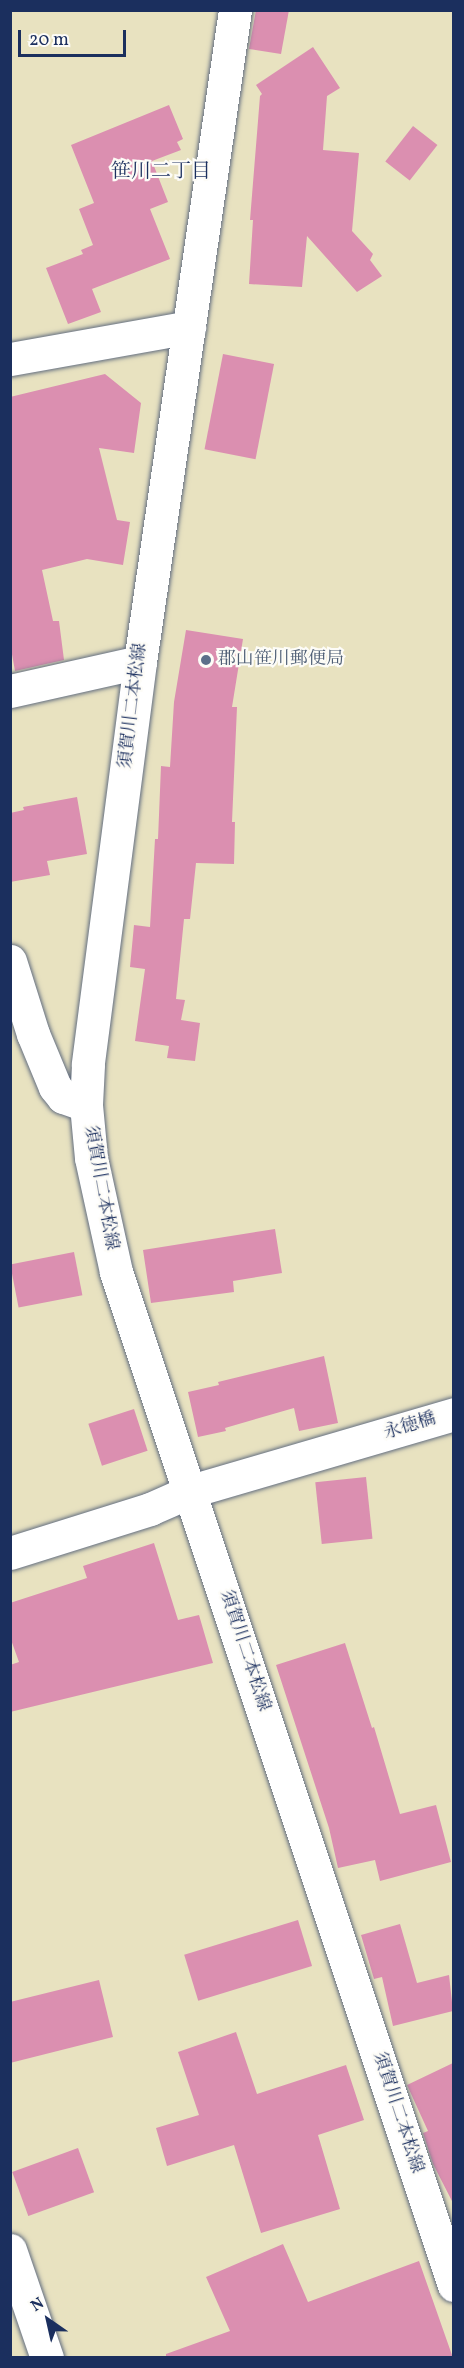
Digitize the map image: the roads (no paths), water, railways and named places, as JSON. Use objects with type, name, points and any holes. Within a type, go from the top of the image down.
[{"type":"main road","name":"須賀川二本松線","points":[[235,10],[140,662],[88,1065],[86,1106],[91,1158],[116,1272],[191,1491],[453,2285]]},
{"type":"main road","points":[[10,359],[189,327]]},
{"type":"main road","points":[[10,691],[140,662]]},
{"type":"main road","points":[[10,961],[22,1036],[63,1097],[86,1106]]},
{"type":"main road","name":"永徳橋","points":[[10,1553],[150,1509],[191,1491],[453,1414]]},
{"type":"main road","points":[[10,2250],[47,2358]]},
{"type":"place","name":"郡山笹川郵便局","points":[[206,660]]},
{"type":"district","name":"笹川二丁目","points":[[161,172]]}]
